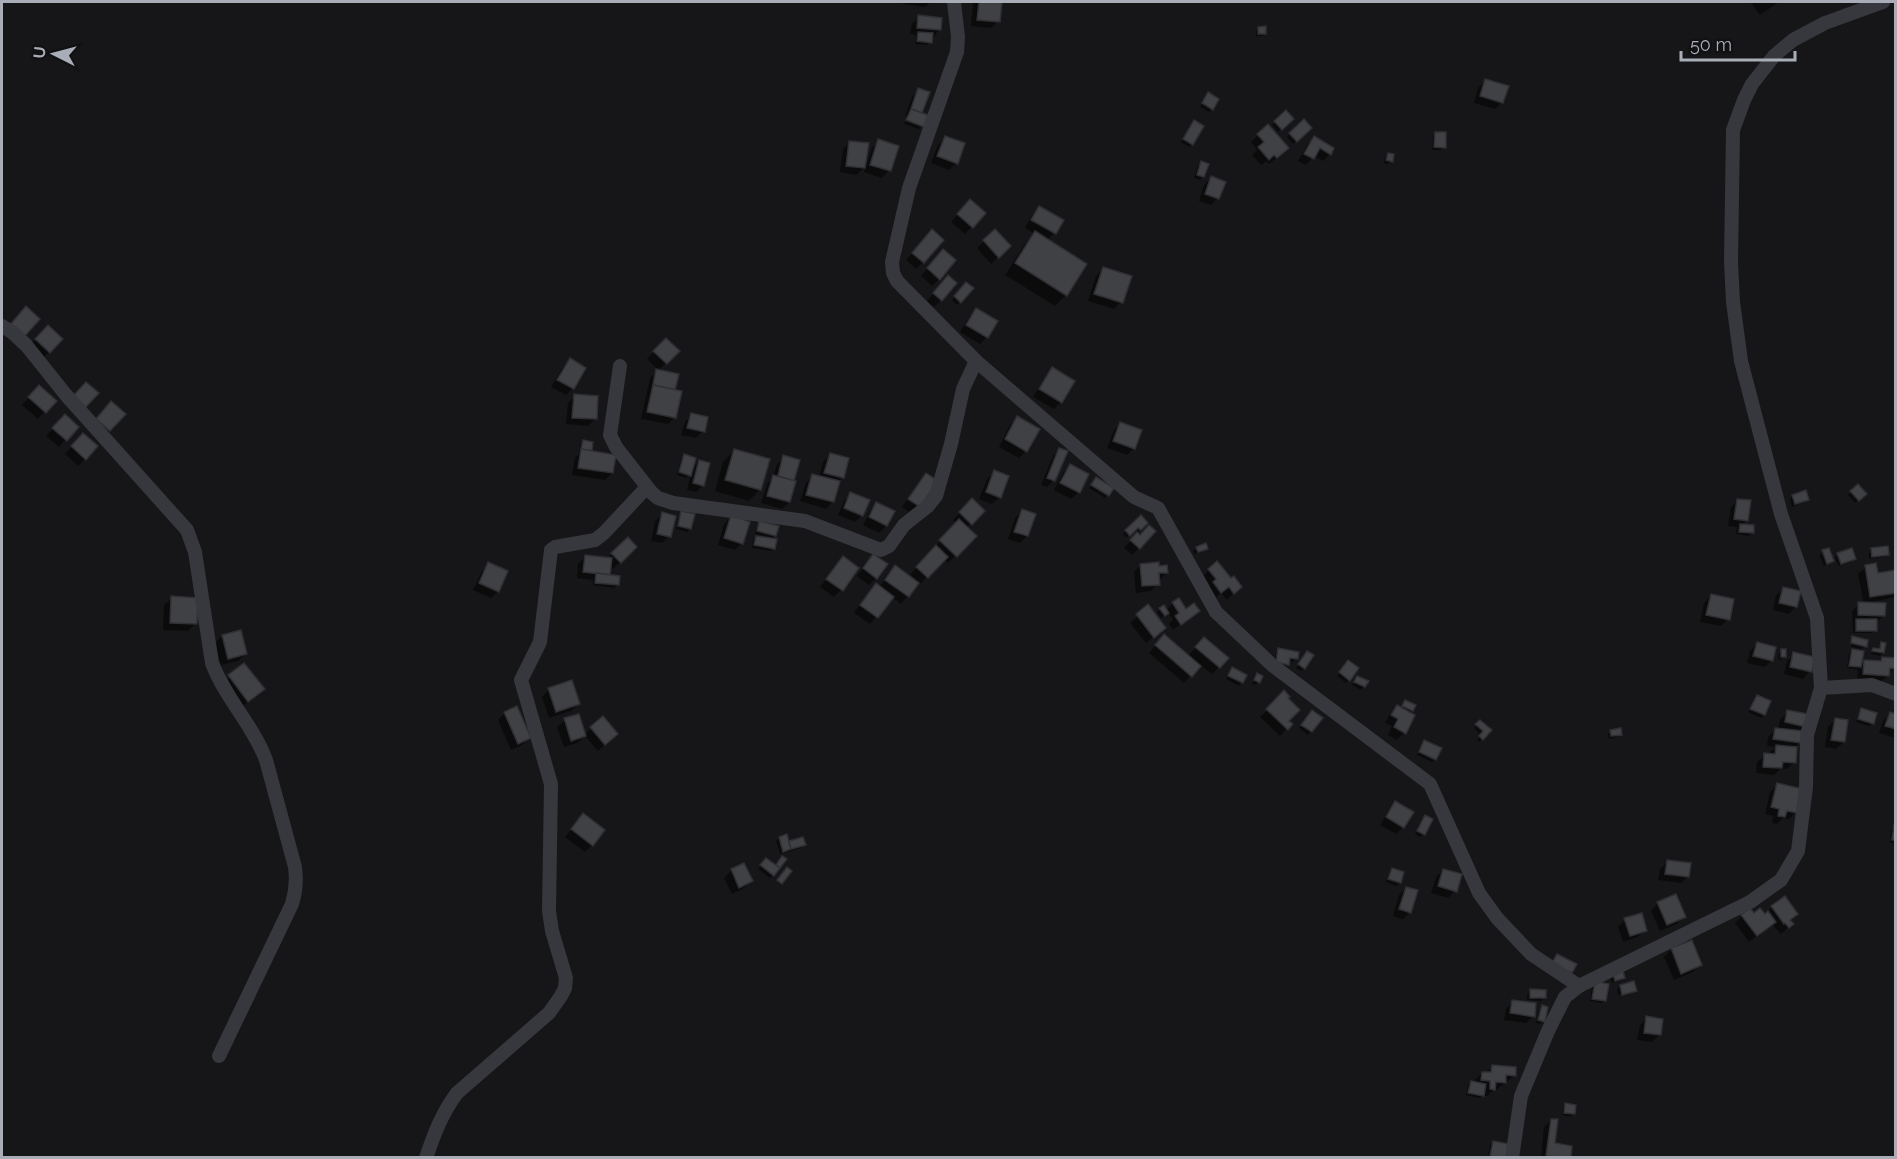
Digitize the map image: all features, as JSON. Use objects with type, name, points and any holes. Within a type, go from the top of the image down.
[{"type":"street","points":[[954,2],[958,37],[957,52],[909,188],[892,262],[893,273],[897,281],[976,362],[1134,497],[1158,508],[1216,612],[1272,665],[1430,784],[1479,893],[1497,918],[1531,954],[1579,986]]},
{"type":"street","points":[[1512,1158],[1521,1096],[1565,997],[1579,986],[1750,902],[1781,880],[1798,851],[1806,787],[1807,735],[1821,688],[1817,618],[1781,514],[1741,361],[1733,302],[1731,262],[1734,130],[1752,84],[1774,56],[1793,40],[1825,23],[1883,2]]},
{"type":"street","points":[[2,326],[26,345],[66,395],[187,530],[195,552],[212,663],[266,760],[295,867],[296,892],[219,1056]]},
{"type":"street","points":[[620,366],[610,435],[616,447],[652,493],[665,501],[805,520],[881,550],[886,549],[904,525],[928,506],[936,496],[963,389],[976,362]]},
{"type":"street","points":[[426,1158],[437,1126],[458,1093],[549,1013],[565,988],[566,978],[552,931],[549,911],[551,784],[521,680],[540,642],[551,550],[555,547],[595,540],[647,487]]},
{"type":"street","points":[[1821,688],[1872,685],[1896,694]]},
{"type":"building","points":[[979,2],[1002,2],[1000,22],[977,20]]},
{"type":"building","points":[[918,15],[942,18],[941,30],[917,28]]},
{"type":"building","points":[[1266,26],[1266,34],[1258,34],[1258,27]]},
{"type":"building","points":[[918,32],[933,33],[932,43],[917,41]]},
{"type":"building","points":[[1485,79],[1509,86],[1503,103],[1480,96]]},
{"type":"building","points":[[918,88],[930,92],[922,113],[911,109]]},
{"type":"building","points":[[1208,92],[1219,99],[1213,110],[1202,103]]},
{"type":"building","points":[[911,109],[928,115],[924,127],[906,120]]},
{"type":"building","points":[[1286,110],[1294,119],[1282,130],[1274,121]]},
{"type":"building","points":[[1304,119],[1312,128],[1297,142],[1289,133]]},
{"type":"building","points":[[1194,120],[1204,126],[1193,145],[1183,139]]},
{"type":"building","points":[[1268,124],[1289,148],[1277,158],[1274,155],[1269,160],[1258,147],[1264,142],[1257,134]]},
{"type":"building","points":[[1435,132],[1446,132],[1446,148],[1434,147]]},
{"type":"building","points":[[945,136],[965,143],[958,164],[937,156]]},
{"type":"building","points":[[1314,136],[1334,148],[1331,155],[1320,148],[1314,159],[1304,154]]},
{"type":"building","points":[[878,139],[899,146],[891,171],[870,165]]},
{"type":"building","points":[[849,141],[869,143],[865,168],[846,166]]},
{"type":"building","points":[[1388,153],[1394,154],[1393,162],[1386,160]]},
{"type":"building","points":[[1201,161],[1209,164],[1204,177],[1197,175]]},
{"type":"building","points":[[1211,176],[1226,182],[1219,199],[1205,194]]},
{"type":"building","points":[[970,199],[986,213],[973,228],[957,214]]},
{"type":"building","points":[[1039,206],[1064,220],[1056,234],[1031,220]]},
{"type":"building","points":[[932,229],[944,240],[924,263],[912,253]]},
{"type":"building","points":[[995,229],[1011,246],[999,258],[983,240]]},
{"type":"building","points":[[1035,231],[1087,264],[1067,296],[1015,263]]},
{"type":"building","points":[[943,249],[956,260],[940,280],[927,268]]},
{"type":"building","points":[[1103,267],[1132,276],[1123,303],[1094,294]]},
{"type":"building","points":[[948,275],[957,283],[942,301],[933,293]]},
{"type":"building","points":[[966,282],[974,288],[961,303],[954,296]]},
{"type":"building","points":[[26,306],[40,319],[24,337],[10,325]]},
{"type":"building","points":[[976,308],[998,321],[988,338],[966,325]]},
{"type":"building","points":[[48,325],[63,339],[50,353],[35,339]]},
{"type":"building","points":[[666,338],[680,351],[667,364],[653,351]]},
{"type":"building","points":[[570,358],[586,368],[574,389],[557,380]]},
{"type":"building","points":[[1052,367],[1075,381],[1062,403],[1039,389]]},
{"type":"building","points":[[656,369],[679,374],[675,390],[653,385]]},
{"type":"building","points":[[86,382],[99,393],[86,407],[73,396]]},
{"type":"building","points":[[39,385],[57,401],[46,413],[28,397]]},
{"type":"building","points":[[653,385],[682,391],[676,418],[647,412]]},
{"type":"building","points":[[574,394],[598,396],[597,419],[572,418]]},
{"type":"building","points":[[111,401],[126,414],[110,431],[96,419]]},
{"type":"building","points":[[691,413],[708,417],[705,432],[687,428]]},
{"type":"building","points":[[65,414],[79,427],[67,441],[52,428]]},
{"type":"building","points":[[1017,416],[1040,429],[1027,452],[1005,439]]},
{"type":"building","points":[[1120,422],[1142,430],[1135,449],[1113,441]]},
{"type":"building","points":[[83,433],[98,446],[86,460],[71,446]]},
{"type":"building","points":[[583,440],[593,442],[592,451],[581,449]]},
{"type":"building","points":[[1059,448],[1068,451],[1055,481],[1047,478]]},
{"type":"building","points":[[581,449],[616,455],[613,473],[578,468]]},
{"type":"building","points":[[734,449],[770,459],[761,490],[725,480]]},
{"type":"building","points":[[830,453],[849,458],[844,478],[824,473]]},
{"type":"building","points":[[684,454],[696,458],[691,476],[679,472]]},
{"type":"building","points":[[783,455],[800,460],[794,481],[778,476]]},
{"type":"building","points":[[699,460],[710,463],[704,486],[693,483]]},
{"type":"building","points":[[1070,464],[1089,474],[1080,493],[1060,483]]},
{"type":"building","points":[[994,470],[1009,476],[1001,498],[986,492]]},
{"type":"building","points":[[926,473],[938,481],[920,507],[908,499]]},
{"type":"building","points":[[812,474],[840,481],[834,502],[806,495]]},
{"type":"building","points":[[773,475],[796,481],[790,502],[767,496]]},
{"type":"building","points":[[1096,477],[1114,488],[1109,496],[1091,485]]},
{"type":"building","points":[[1858,484],[1867,494],[1859,501],[1850,491]]},
{"type":"building","points":[[1806,490],[1809,500],[1795,504],[1792,495]]},
{"type":"building","points":[[850,492],[870,500],[863,516],[844,508]]},
{"type":"building","points":[[972,498],[985,511],[972,525],[959,512]]},
{"type":"building","points":[[1737,499],[1751,500],[1748,521],[1734,519]]},
{"type":"building","points":[[876,502],[895,511],[887,526],[869,517]]},
{"type":"building","points":[[1022,509],[1036,514],[1028,536],[1014,532]]},
{"type":"building","points":[[681,511],[695,514],[691,529],[678,526]]},
{"type":"building","points":[[662,512],[676,516],[671,537],[657,534]]},
{"type":"building","points":[[731,515],[750,522],[743,544],[724,538]]},
{"type":"building","points":[[1141,515],[1148,523],[1141,530],[1138,528],[1130,536],[1125,530]]},
{"type":"building","points":[[959,519],[977,536],[957,557],[939,540]]},
{"type":"building","points":[[759,521],[779,526],[776,536],[757,531]]},
{"type":"building","points":[[1740,524],[1754,525],[1754,533],[1739,532]]},
{"type":"building","points":[[1149,525],[1156,531],[1140,549],[1130,540],[1137,532],[1140,535]]},
{"type":"building","points":[[756,536],[777,539],[775,549],[754,545]]},
{"type":"building","points":[[628,537],[637,547],[621,563],[611,553]]},
{"type":"building","points":[[1206,543],[1208,549],[1198,552],[1196,547]]},
{"type":"building","points":[[936,545],[948,557],[928,578],[916,567]]},
{"type":"building","points":[[1888,546],[1889,555],[1872,557],[1871,548]]},
{"type":"building","points":[[1829,548],[1834,561],[1827,564],[1822,550]]},
{"type":"building","points":[[1852,548],[1856,559],[1841,564],[1837,553]]},
{"type":"building","points":[[873,554],[888,564],[877,579],[863,568]]},
{"type":"building","points":[[585,555],[612,558],[610,575],[583,572]]},
{"type":"building","points":[[843,556],[859,568],[843,591],[826,579]]},
{"type":"building","points":[[1217,561],[1231,578],[1234,576],[1242,587],[1234,594],[1229,587],[1221,593],[1213,582],[1216,579],[1208,569]]},
{"type":"building","points":[[488,562],[508,571],[499,592],[479,583]]},
{"type":"building","points":[[1159,562],[1159,566],[1167,565],[1168,573],[1159,573],[1160,585],[1142,586],[1140,564]]},
{"type":"building","points":[[1876,563],[1878,573],[1896,570],[1896,593],[1870,597],[1865,565]]},
{"type":"building","points":[[895,565],[919,583],[909,597],[885,580]]},
{"type":"building","points":[[596,573],[620,576],[619,585],[595,583]]},
{"type":"building","points":[[876,583],[894,597],[878,618],[860,605]]},
{"type":"building","points":[[1783,587],[1801,591],[1797,607],[1779,603]]},
{"type":"building","points":[[1711,594],[1734,599],[1730,620],[1706,615]]},
{"type":"building","points":[[171,596],[198,598],[197,624],[170,623]]},
{"type":"building","points":[[1179,598],[1186,609],[1194,603],[1200,611],[1181,625],[1175,616],[1179,613],[1172,602]]},
{"type":"building","points":[[1858,602],[1886,603],[1885,616],[1858,615]]},
{"type":"building","points":[[1148,604],[1166,628],[1154,638],[1136,614]]},
{"type":"building","points":[[1164,605],[1169,613],[1165,616],[1159,608]]},
{"type":"building","points":[[1856,619],[1877,619],[1877,631],[1856,631]]},
{"type":"building","points":[[241,630],[247,654],[228,659],[222,635]]},
{"type":"building","points":[[1164,634],[1201,666],[1192,677],[1155,645]]},
{"type":"building","points":[[1852,636],[1868,640],[1867,647],[1851,643]]},
{"type":"building","points":[[1204,637],[1229,658],[1220,668],[1195,647]]},
{"type":"building","points":[[1757,642],[1776,647],[1773,661],[1753,656]]},
{"type":"building","points":[[1881,642],[1886,643],[1884,653],[1872,651],[1873,648],[1880,649]]},
{"type":"building","points":[[1278,648],[1299,652],[1298,659],[1290,658],[1289,665],[1276,662]]},
{"type":"building","points":[[1781,649],[1786,649],[1786,657],[1781,657]]},
{"type":"building","points":[[1852,649],[1864,651],[1861,667],[1849,666]]},
{"type":"building","points":[[1307,651],[1314,655],[1305,669],[1298,664]]},
{"type":"building","points":[[1793,652],[1815,657],[1812,672],[1790,667]]},
{"type":"building","points":[[1882,657],[1896,658],[1896,669],[1890,668],[1889,676],[1863,674],[1864,660],[1881,661]]},
{"type":"building","points":[[1348,660],[1359,668],[1350,681],[1339,672]]},
{"type":"building","points":[[244,663],[265,689],[248,702],[228,675]]},
{"type":"building","points":[[1232,667],[1247,675],[1243,683],[1228,676]]},
{"type":"building","points":[[1257,673],[1263,676],[1260,683],[1254,680]]},
{"type":"building","points":[[1357,676],[1369,681],[1365,687],[1354,682]]},
{"type":"building","points":[[572,680],[580,704],[556,712],[548,688]]},
{"type":"building","points":[[1284,690],[1290,697],[1288,698],[1300,710],[1289,721],[1293,724],[1288,730],[1266,709]]},
{"type":"building","points":[[1757,695],[1771,701],[1765,715],[1750,709]]},
{"type":"building","points":[[1405,700],[1416,705],[1413,711],[1402,706]]},
{"type":"building","points":[[1397,705],[1415,715],[1406,734],[1394,727],[1398,719],[1391,715]]},
{"type":"building","points":[[517,706],[531,738],[518,744],[504,712]]},
{"type":"building","points":[[1861,708],[1877,713],[1874,724],[1858,719]]},
{"type":"building","points":[[1312,710],[1323,718],[1312,732],[1301,725]]},
{"type":"building","points":[[1787,710],[1808,714],[1806,727],[1785,722]]},
{"type":"building","points":[[1890,712],[1896,714],[1896,729],[1885,726]]},
{"type":"building","points":[[579,714],[586,736],[571,741],[564,718]]},
{"type":"building","points":[[603,716],[618,734],[605,745],[590,727]]},
{"type":"building","points":[[1835,718],[1848,720],[1845,742],[1831,740]]},
{"type":"building","points":[[1480,720],[1492,730],[1483,740],[1479,736],[1483,731],[1475,724]]},
{"type":"building","points":[[1621,728],[1622,735],[1611,736],[1610,730]]},
{"type":"building","points":[[1775,728],[1803,731],[1801,743],[1773,739]]},
{"type":"building","points":[[1424,740],[1442,748],[1436,760],[1419,752]]},
{"type":"building","points":[[1776,745],[1797,747],[1796,763],[1783,762],[1782,768],[1763,767],[1764,753],[1775,754]]},
{"type":"building","points":[[1777,783],[1803,789],[1798,813],[1787,811],[1785,817],[1778,816],[1779,809],[1771,807]]},
{"type":"building","points":[[1395,801],[1414,812],[1404,828],[1386,817]]},
{"type":"building","points":[[583,813],[605,830],[593,846],[571,829]]},
{"type":"building","points":[[1425,815],[1433,819],[1425,835],[1417,831]]},
{"type":"building","points":[[1894,825],[1896,825],[1896,840],[1892,840]]},
{"type":"building","points":[[787,834],[791,849],[783,852],[779,837]]},
{"type":"building","points":[[803,837],[806,845],[791,849],[789,841]]},
{"type":"building","points":[[782,856],[787,859],[780,868],[776,865]]},
{"type":"building","points":[[766,858],[780,868],[774,876],[760,865]]},
{"type":"building","points":[[1667,860],[1691,863],[1689,877],[1665,874]]},
{"type":"building","points":[[744,863],[753,881],[739,888],[731,869]]},
{"type":"building","points":[[787,867],[792,871],[782,884],[777,880]]},
{"type":"building","points":[[1392,868],[1404,872],[1401,883],[1388,879]]},
{"type":"building","points":[[1443,869],[1462,874],[1457,892],[1438,886]]},
{"type":"building","points":[[1406,887],[1418,890],[1411,913],[1399,909]]},
{"type":"building","points":[[1676,894],[1686,917],[1667,925],[1657,902]]},
{"type":"building","points":[[1785,896],[1798,914],[1790,920],[1794,924],[1789,928],[1771,906]]},
{"type":"building","points":[[1750,908],[1754,913],[1760,908],[1765,914],[1768,911],[1776,922],[1757,936],[1741,915]]},
{"type":"building","points":[[1642,913],[1647,931],[1630,936],[1624,918]]},
{"type":"building","points":[[1692,940],[1702,965],[1681,974],[1671,948]]},
{"type":"building","points":[[1557,954],[1577,964],[1572,973],[1552,963]]},
{"type":"building","points":[[1623,971],[1625,978],[1615,981],[1613,973]]},
{"type":"building","points":[[1595,981],[1609,984],[1606,1001],[1592,999]]},
{"type":"building","points":[[1634,981],[1637,991],[1622,995],[1620,985]]},
{"type":"building","points":[[1530,989],[1546,990],[1546,998],[1530,998]]},
{"type":"building","points":[[1512,1000],[1536,1003],[1535,1017],[1510,1013]]},
{"type":"building","points":[[1542,1005],[1548,1007],[1545,1022],[1538,1020]]},
{"type":"building","points":[[1646,1016],[1663,1019],[1661,1035],[1644,1033]]},
{"type":"building","points":[[1492,1065],[1516,1067],[1516,1076],[1506,1075],[1506,1083],[1496,1082],[1495,1090],[1490,1089],[1490,1081],[1481,1080],[1482,1072],[1491,1072]]},
{"type":"building","points":[[1471,1081],[1486,1084],[1484,1096],[1468,1093]]},
{"type":"building","points":[[1565,1103],[1576,1105],[1575,1114],[1564,1113]]},
{"type":"building","points":[[1551,1119],[1558,1119],[1555,1143],[1572,1146],[1571,1158],[1546,1156]]},
{"type":"building","points":[[1493,1141],[1509,1144],[1506,1158],[1490,1156]]}]
